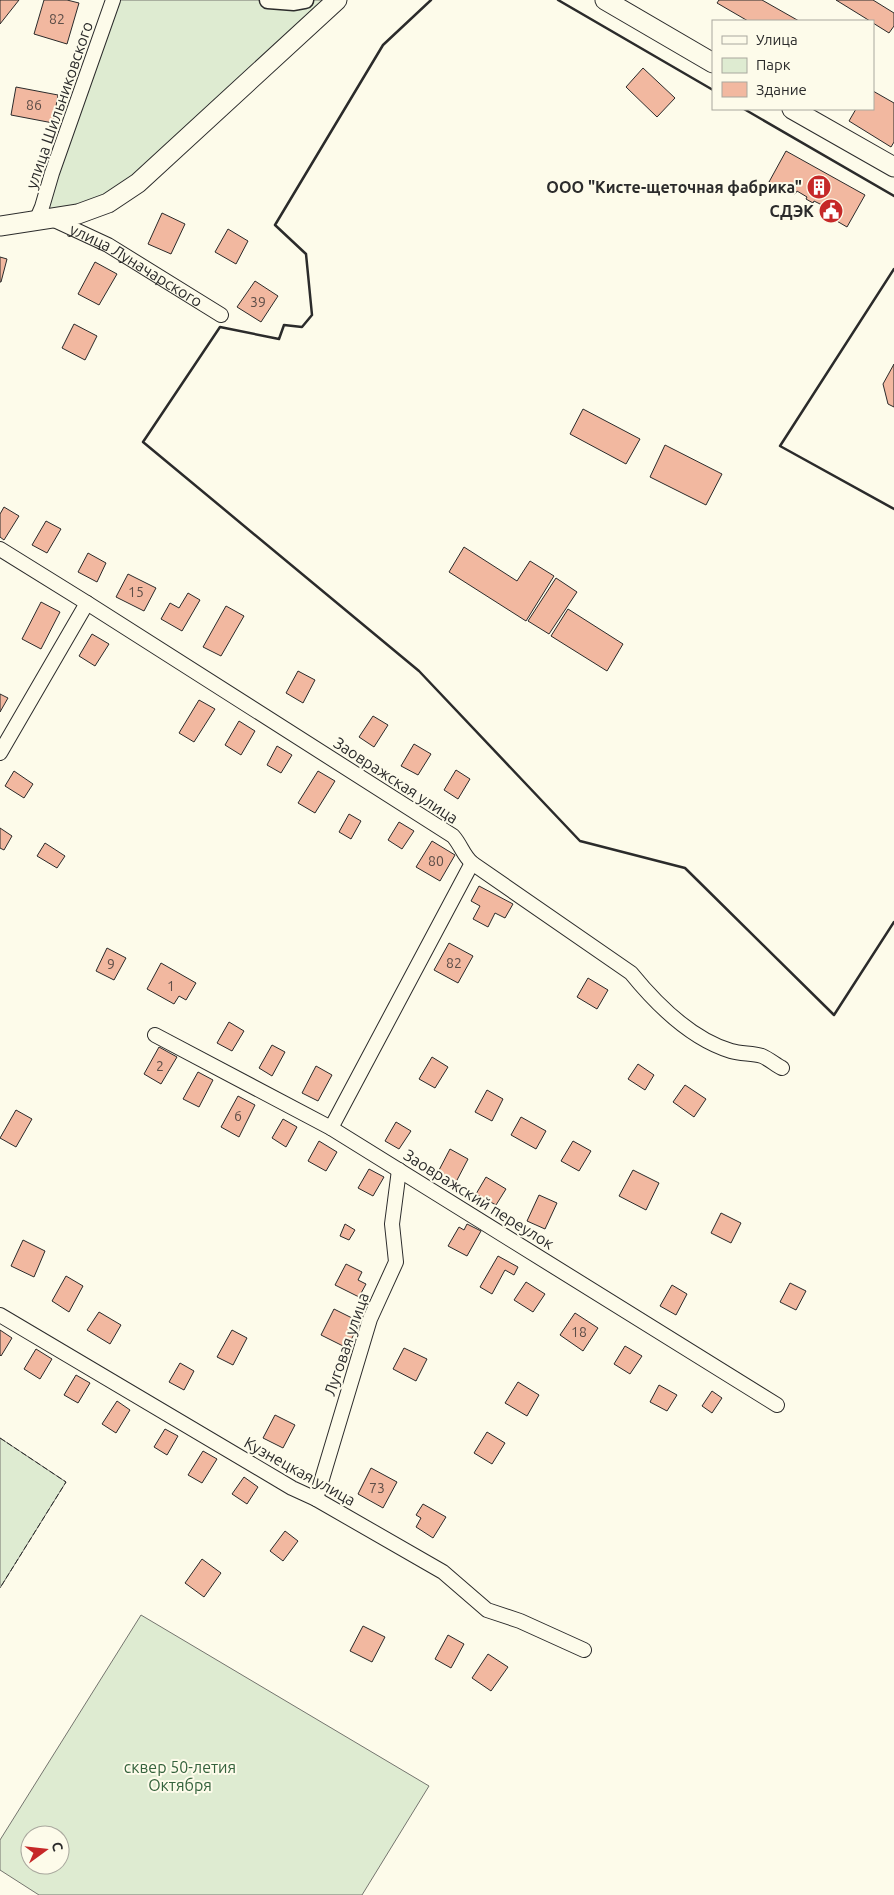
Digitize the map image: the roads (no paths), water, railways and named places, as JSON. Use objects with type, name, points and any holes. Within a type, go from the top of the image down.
[{"type":"main road","name":"улица Луначарского","points":[[0,226],[78,214],[108,203],[138,183],[337,0]]},
{"type":"main road","points":[[605,0],[712,62]]},
{"type":"main road","points":[[794,110],[894,167]]},
{"type":"street","name":"улица Шильниковского","points":[[44,220],[42,206],[52,173],[114,0]]},
{"type":"street","points":[[268,0],[288,2],[305,0]]},
{"type":"street","name":"улица Луначарского","points":[[44,220],[108,245],[221,315]]},
{"type":"street","name":"Заовражская улица","points":[[0,549],[453,836],[467,858],[631,973],[648,994],[703,1039],[731,1051],[762,1056],[782,1068]]},
{"type":"street","points":[[0,754],[87,603]]},
{"type":"street","points":[[331,1128],[472,862]]},
{"type":"street","name":"Заовражский переулок","points":[[155,1035],[331,1128],[777,1405]]},
{"type":"street","name":"Луговая улица","points":[[316,1499],[370,1320],[396,1262],[392,1224],[399,1170]]},
{"type":"street","name":"Кузнецкая улица","points":[[0,1315],[292,1488],[316,1499],[443,1572],[487,1610],[520,1621],[584,1650]]},
{"type":"place","name":"ООО \"Кисте-щеточная фабрика\"","points":[[819,187]]},
{"type":"place","name":"СДЭК","points":[[831,211]]},
{"type":"park label","name":"сквер 50-летия Октября","points":[[180,1776]]}]
